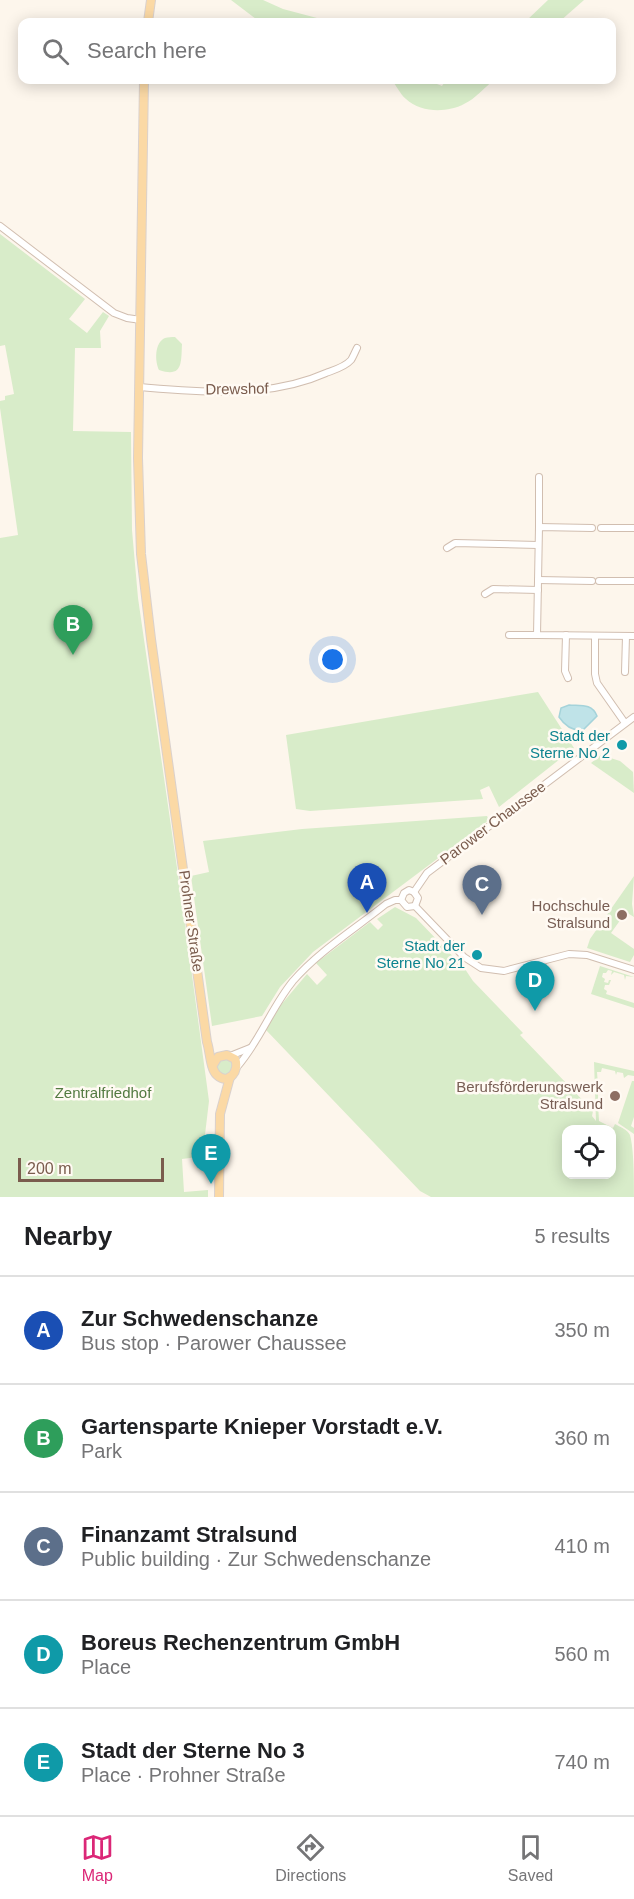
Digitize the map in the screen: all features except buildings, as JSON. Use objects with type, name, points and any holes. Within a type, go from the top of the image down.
[{"type":"main road","points":[[149,18],[152,0]]},
{"type":"main road","name":"Prohner Straße","points":[[144,84],[139,387],[141,554],[175,809],[213,1065]]},
{"type":"main road","points":[[207,1033],[213,1046],[235,1059],[237,1067]]},
{"type":"main road","points":[[219,1197],[220,1114],[226,1078],[215,1073],[213,1065],[218,1057],[227,1055]]},
{"type":"main road","name":"Parower Chaussee","points":[[226,1078],[235,1073],[237,1067]]},
{"type":"street","points":[[0,226],[114,313],[141,320]]},
{"type":"street","name":"Drewshof","points":[[139,387],[258,391],[279,389],[344,366],[350,361],[357,348]]},
{"type":"street","points":[[537,635],[539,477]]},
{"type":"street","points":[[539,527],[592,528]]},
{"type":"street","points":[[601,528],[634,528]]},
{"type":"street","points":[[447,548],[455,543],[538,545]]},
{"type":"street","points":[[538,580],[634,581]]},
{"type":"street","points":[[485,594],[493,589],[537,590]]},
{"type":"street","points":[[509,635],[634,636]]},
{"type":"street","points":[[566,636],[565,671],[568,678]]},
{"type":"street","points":[[625,672],[626,636]]},
{"type":"street","points":[[595,637],[597,683],[625,723]]},
{"type":"street","name":"Parower Chaussee","points":[[237,1067],[286,990],[307,967],[386,904],[401,900],[404,893],[409,890],[414,891],[427,873],[634,717]]},
{"type":"street","points":[[414,891],[418,898],[415,906]]},
{"type":"street","points":[[401,900],[407,907],[415,906]]},
{"type":"street","points":[[415,906],[464,957],[481,968],[504,971],[569,954],[587,955],[634,970]]},
{"type":"street","points":[[227,1055],[250,1047]]},
{"type":"green space","points":[[231,0],[263,0],[283,9],[317,18],[255,18]]},
{"type":"green space","points":[[548,0],[584,0],[564,18],[529,18]]},
{"type":"green space","points":[[395,84],[442,86],[443,84],[490,84],[464,104],[450,109],[434,110],[419,107],[402,95]]},
{"type":"green space","name":"Zentralfriedhof","points":[[0,234],[85,299],[69,319],[87,333],[103,312],[109,316],[100,331],[101,348],[75,348],[73,431],[131,432],[132,530],[138,598],[209,1101],[204,1143],[206,1156],[182,1159],[184,1192],[208,1190],[208,1197],[0,1197],[0,538],[18,535],[0,408],[0,401],[5,400],[5,396],[14,394],[5,345],[0,346]]},
{"type":"green space","points":[[175,337],[182,344],[181,363],[173,372],[159,370],[156,358],[157,348],[161,340]]},
{"type":"green space","points":[[538,692],[574,748],[499,807],[489,786],[480,790],[483,799],[310,811],[296,809],[286,735]]},
{"type":"green space","points":[[601,755],[620,761],[633,772],[634,793],[591,763]]},
{"type":"green space","points":[[487,816],[489,820],[313,952],[280,987],[262,1016],[212,1026],[191,876],[209,872],[203,841],[302,829]]},
{"type":"green space","name":"Hochschule Stralsund","points":[[634,876],[632,904],[634,917],[626,912],[611,933],[634,949],[630,962],[587,948],[590,939]]},
{"type":"green space","points":[[395,907],[416,918],[523,1033],[520,1035],[593,1111],[592,1116],[596,1121],[594,1062],[634,1071],[634,1076],[628,1075],[624,1078],[623,1073],[617,1072],[616,1075],[615,1071],[602,1068],[601,1072],[597,1072],[598,1085],[601,1086],[598,1090],[598,1100],[601,1101],[598,1103],[599,1121],[607,1125],[562,1125],[562,1179],[616,1179],[615,1124],[630,1135],[634,1197],[431,1197],[420,1191],[266,1030],[280,1006],[307,974],[317,985],[327,975],[316,963],[370,922],[378,930],[383,925],[377,919]]},
{"type":"green space","points":[[600,966],[634,977],[626,976],[625,980],[624,975],[614,972],[611,975],[612,971],[608,970],[603,973],[602,977],[605,979],[604,982],[608,983],[611,980],[609,985],[605,985],[606,994],[634,1003],[634,1008],[591,994]]},
{"type":"green space","points":[[219,1059],[231,1059],[235,1067],[227,1076],[218,1073],[216,1065]]},
{"type":"green space","points":[[632,1081],[634,1081],[634,1117],[631,1126],[634,1128],[634,1134],[618,1123]]},
{"type":"water","points":[[569,705],[589,707],[597,716],[583,730],[573,729],[559,717],[561,708]]},
{"type":"place","name":"Gartensparte Knieper Vorstadt e.V.","points":[[73,655]]},
{"type":"place","name":"Stadt der Sterne No 2","points":[[622,745]]},
{"type":"place","name":"Zur Schwedenschanze","points":[[367,913]]},
{"type":"place","name":"Finanzamt Stralsund","points":[[482,915]]},
{"type":"place","name":"Hochschule Stralsund","points":[[622,915]]},
{"type":"place","name":"Stadt der Sterne No 21","points":[[477,955]]},
{"type":"place","name":"Boreus Rechenzentrum GmbH","points":[[535,1011]]},
{"type":"place","name":"Berufsförderungswerk Stralsund","points":[[615,1096]]},
{"type":"place","name":"Stadt der Sterne No 3","points":[[211,1184]]}]
